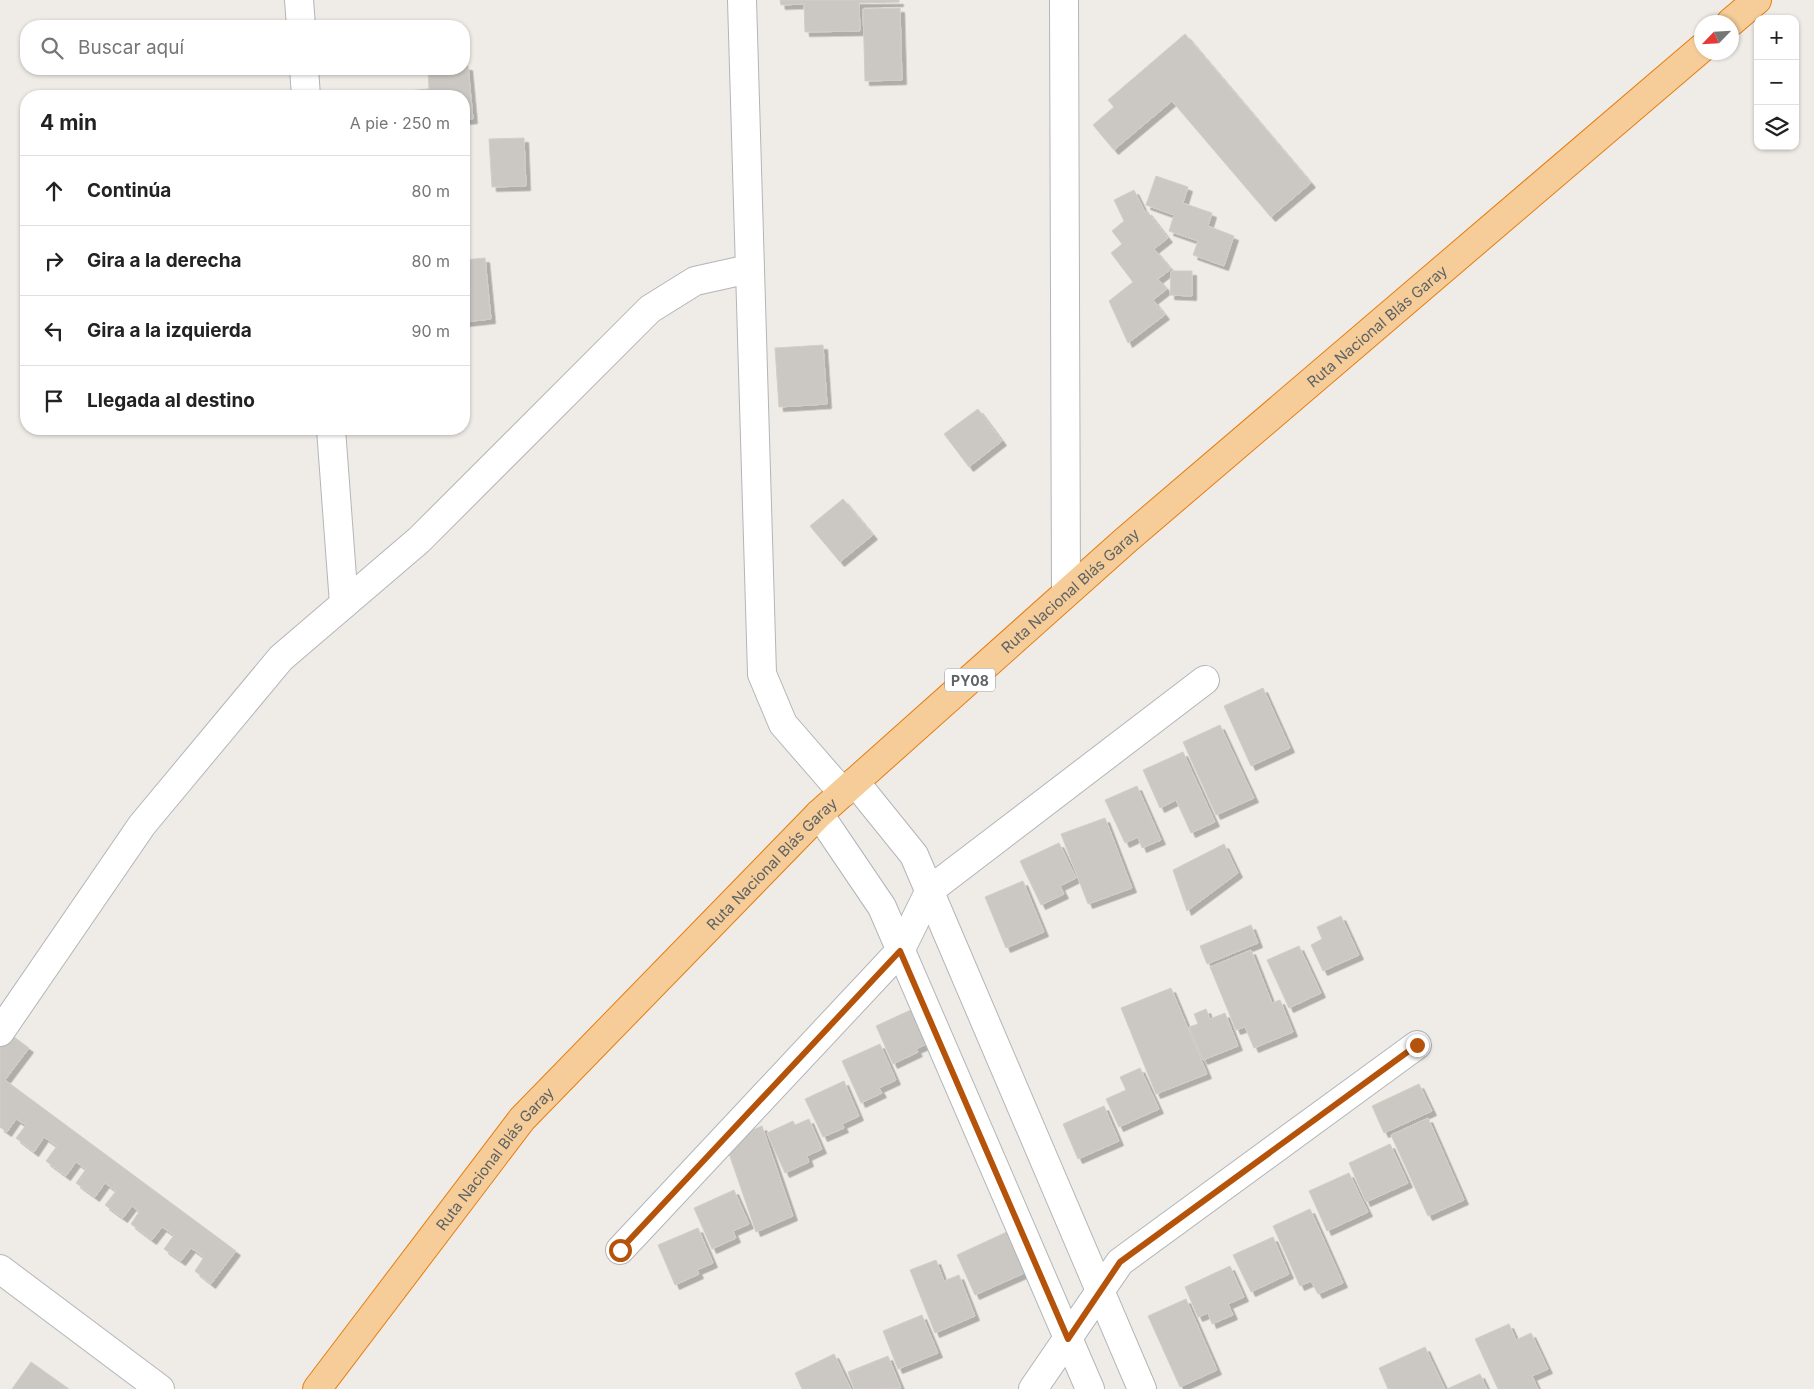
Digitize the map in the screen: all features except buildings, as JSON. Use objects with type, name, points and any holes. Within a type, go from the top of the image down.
[{"type":"highway","points":[[1739,15],[1758,0]]},
{"type":"highway","name":"Ruta Nacional Blás Garay","points":[[317,1389],[522,1120],[819,814],[1126,540],[1694,55]]},
{"type":"street","points":[[299,0],[301,20]]},
{"type":"street","points":[[742,0],[762,674],[783,724],[914,855],[1142,1389]]},
{"type":"street","points":[[1064,0],[1066,593]]},
{"type":"street","points":[[304,75],[306,90]]},
{"type":"street","points":[[0,1032],[142,825],[281,658],[419,540],[650,309],[695,281],[749,269]]},
{"type":"street","points":[[331,435],[344,604]]},
{"type":"street","points":[[620,1250],[900,951],[930,890],[1205,680]]},
{"type":"street","points":[[819,814],[882,907],[1090,1389]]},
{"type":"street","points":[[1034,1389],[1120,1262],[1417,1045]]},
{"type":"street","points":[[0,1269],[160,1389]]},
{"type":"route","points":[[620,1250],[900,951],[1068,1339],[1120,1262],[1417,1045]]}]
